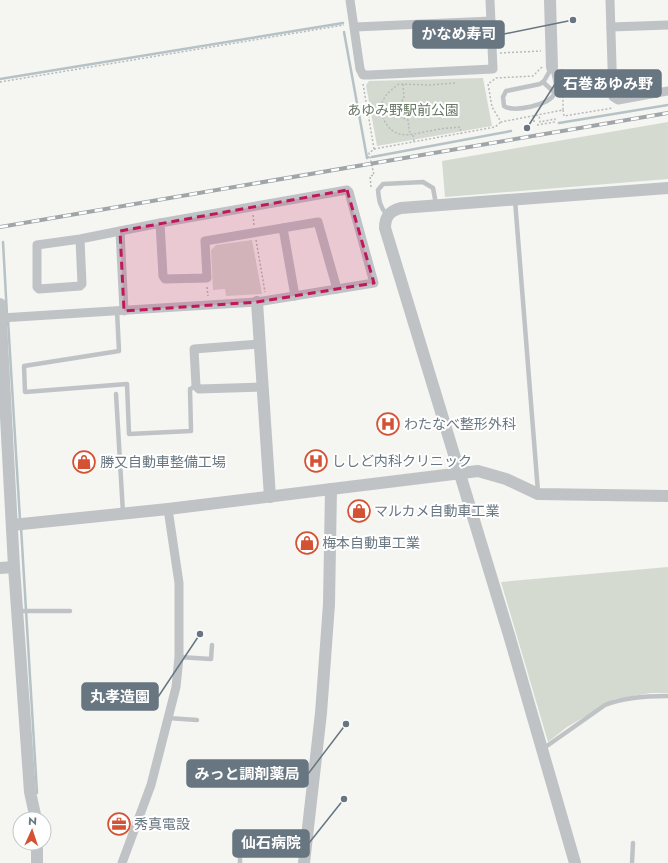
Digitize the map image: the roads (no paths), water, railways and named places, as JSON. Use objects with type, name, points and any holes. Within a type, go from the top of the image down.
[{"type":"street","points":[[350,0],[360,70],[363,75],[493,69],[490,0]]},
{"type":"street","points":[[550,0],[552,67]]},
{"type":"street","points":[[610,0],[614,97],[618,100],[668,91]]},
{"type":"street","points":[[354,25],[491,21]]},
{"type":"street","points":[[611,27],[668,25]]},
{"type":"street","points":[[575,863],[460,472],[385,228],[385,221],[387,215],[392,210],[401,208],[668,188]]},
{"type":"street","points":[[1,318],[208,305],[295,296],[374,283],[349,192],[347,190],[160,223],[80,239],[37,244],[38,287],[40,289],[80,286],[82,284],[80,239]]},
{"type":"street","points":[[160,223],[163,276],[165,279],[207,278],[205,241],[318,222],[337,289]]},
{"type":"street","points":[[283,228],[295,296]]},
{"type":"street","points":[[120,231],[121,311]]},
{"type":"street","points":[[261,299],[259,344],[270,497]]},
{"type":"street","points":[[0,304],[1,352],[14,567],[30,792],[34,811]]},
{"type":"street","points":[[259,344],[194,349],[196,386],[199,389],[262,387]]},
{"type":"street","points":[[12,525],[168,509],[478,471],[490,474],[538,494],[668,496]]},
{"type":"street","points":[[304,863],[321,713],[329,604],[331,489]]},
{"type":"street","points":[[122,863],[151,785],[176,687],[179,658],[179,583],[168,509]]},
{"type":"street","points":[[0,568],[14,567]]},
{"type":"street","points":[[37,851],[37,863]]},
{"type":"lane","points":[[552,67],[556,82],[555,93],[551,100],[546,103],[512,109],[504,106],[502,97],[510,89],[543,82],[552,67]]},
{"type":"lane","points":[[543,82],[555,93]]},
{"type":"lane","points":[[387,215],[381,208],[379,202],[378,190],[383,184],[424,182],[433,188],[436,205]]},
{"type":"lane","points":[[515,199],[538,494]]},
{"type":"lane","points":[[121,311],[119,351],[24,366],[25,392],[127,384],[129,434],[191,431],[190,389],[196,386]]},
{"type":"lane","points":[[116,394],[123,513]]},
{"type":"lane","points":[[17,611],[70,611]]},
{"type":"lane","points":[[179,658],[211,659],[212,645]]},
{"type":"lane","points":[[542,749],[605,705],[615,701],[652,696],[668,696]]},
{"type":"lane","points":[[168,718],[197,720]]},
{"type":"lane","points":[[632,863],[633,843]]},
{"type":"waterway","points":[[0,79],[343,23]]},
{"type":"waterway","points":[[344,32],[367,158],[368,157]]},
{"type":"waterway","points":[[559,123],[668,105]]},
{"type":"waterway","points":[[372,157],[511,131]]},
{"type":"waterway","points":[[3,242],[7,315]]},
{"type":"waterway","points":[[8,320],[20,520]]},
{"type":"waterway","points":[[21,527],[37,793]]},
{"type":"railway","points":[[0,227],[668,113]]},
{"type":"place","name":"かなめ寿司","points":[[573,20]]},
{"type":"place","name":"石巻あゆみ野","points":[[527,128]]},
{"type":"place","name":"わたなべ整形外科","points":[[388,424]]},
{"type":"place","name":"ししど内科クリニック","points":[[316,461]]},
{"type":"place","name":"勝又自動車整備工場","points":[[84,462]]},
{"type":"place","name":"マルカメ自動車工業","points":[[359,511]]},
{"type":"place","name":"梅本自動車工業","points":[[307,543]]},
{"type":"place","name":"丸孝造園","points":[[200,634]]},
{"type":"place","name":"みっと調剤薬局","points":[[346,724]]},
{"type":"place","name":"仙石病院","points":[[344,799]]},
{"type":"place","name":"秀真電設","points":[[119,824]]},
{"type":"park label","name":"あゆみ野駅前公園","points":[[403,110]]}]
